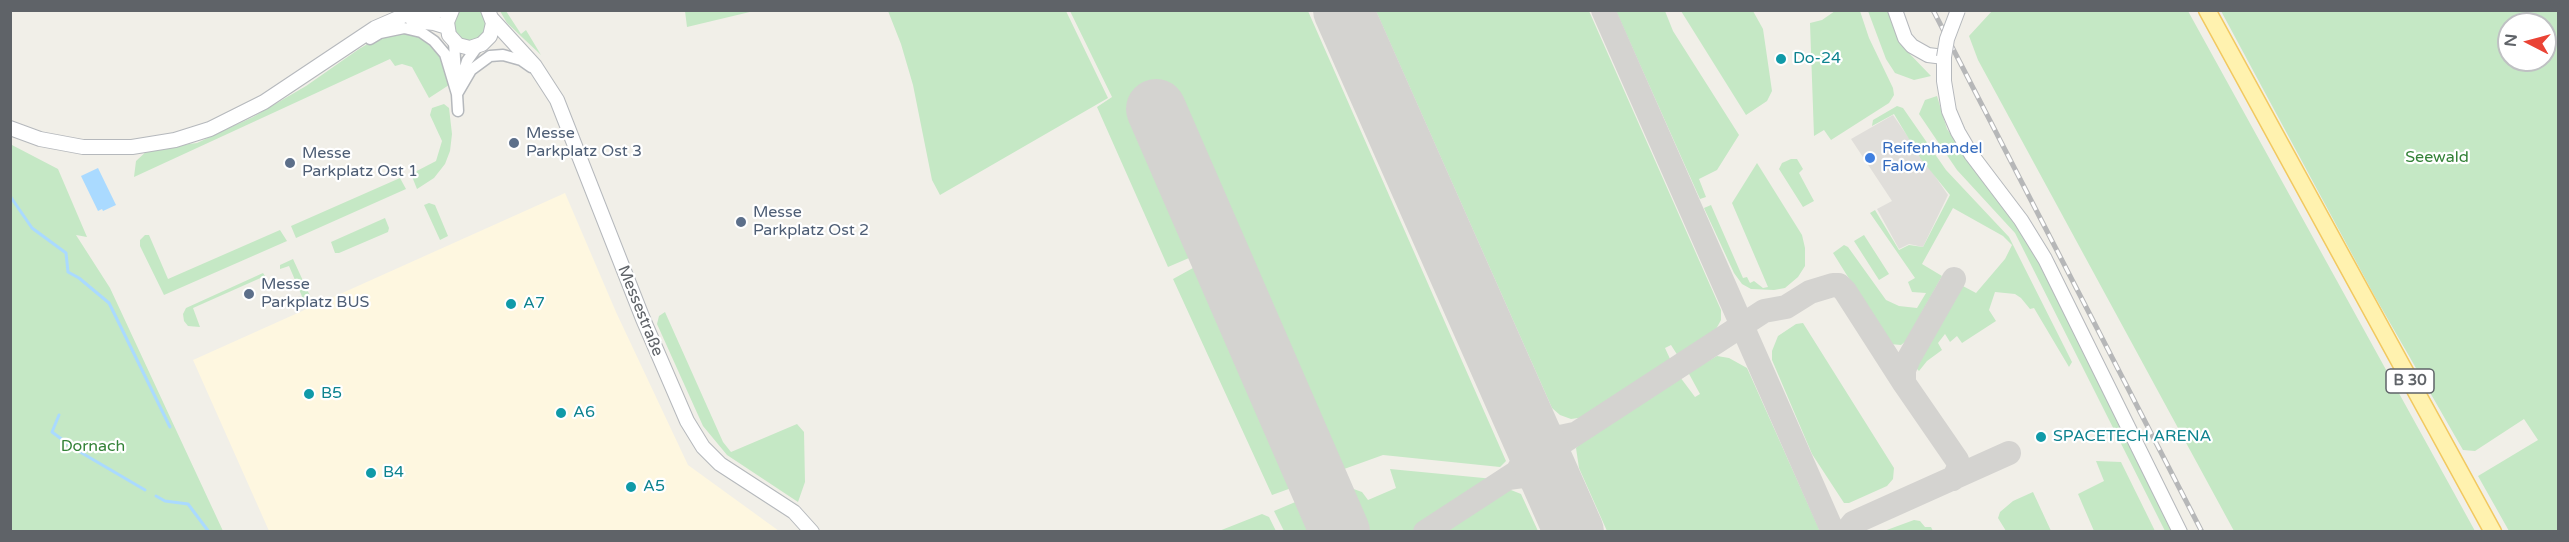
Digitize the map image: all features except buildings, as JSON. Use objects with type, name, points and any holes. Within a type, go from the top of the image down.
[{"type":"main road","name":"B 30","points":[[2206,10],[2493,531]]},
{"type":"street","points":[[264,102],[375,28],[405,15],[444,10]]},
{"type":"street","points":[[452,10],[447,27],[454,42],[458,111]]},
{"type":"street","points":[[1895,10],[1905,38],[1919,52],[1944,57]]},
{"type":"street","points":[[1958,10],[1947,39],[1944,57],[1944,81],[1949,111],[1971,154],[2021,220],[2045,259],[2180,531]]},
{"type":"street","points":[[457,94],[467,61],[492,31],[490,15]]},
{"type":"street","name":"Messestraße","points":[[490,15],[547,80],[557,100],[613,246],[687,421],[703,447],[720,464],[794,512],[812,531]]},
{"type":"street","points":[[393,21],[434,23],[447,27]]},
{"type":"street","points":[[10,128],[40,139],[83,147],[149,145],[175,140],[210,129],[296,89],[347,52],[380,33],[404,28],[421,32],[434,41],[445,54],[457,94]]},
{"type":"street","points":[[454,42],[463,47],[499,44],[520,51]]},
{"type":"street","points":[[457,94],[471,70],[490,56],[503,55],[521,60],[547,80]]},
{"type":"shaded area","points":[[1893,115],[1948,195],[1923,247],[1909,244],[1899,249],[1877,209],[1892,201],[1851,139]]},
{"type":"shaded area","points":[[565,193],[616,312],[688,465],[779,531],[269,531],[193,360]]},
{"type":"green space","points":[[685,10],[754,11],[687,27]]},
{"type":"green space","points":[[459,11],[481,11],[485,15],[488,21],[486,32],[478,41],[466,42],[455,35],[453,17]]},
{"type":"green space","points":[[500,11],[506,11],[521,34],[526,30],[541,55],[507,23]]},
{"type":"green space","points":[[888,11],[1066,11],[1108,98],[940,195],[932,180],[913,85]]},
{"type":"green space","points":[[1070,11],[1308,11],[1506,461],[1500,467],[1383,455],[1272,495],[1173,279],[1222,252],[1217,246],[1168,267],[1097,107],[1112,97]]},
{"type":"green space","points":[[1376,11],[1589,11],[1721,310],[1721,320],[1715,331],[1706,340],[1678,356],[1671,345],[1665,348],[1671,361],[1585,417],[1571,419],[1560,415],[1552,408]]},
{"type":"green space","points":[[1616,11],[1665,11],[1673,31],[1739,135],[1717,170],[1699,179],[1706,197],[1700,199]]},
{"type":"green space","points":[[1681,11],[1753,11],[1763,29],[1772,91],[1767,101],[1746,115]]},
{"type":"green space","points":[[1835,11],[1860,11],[1894,95],[1889,103],[1831,140],[1824,130],[1814,136],[1810,23],[1822,20]]},
{"type":"green space","points":[[1868,11],[1889,11],[1905,49],[1931,76],[1914,80],[1895,73],[1886,59]]},
{"type":"green space","points":[[1992,11],[2188,11],[2475,531],[2234,531],[1978,60],[1969,36]]},
{"type":"green space","name":"Seewald","points":[[2221,11],[2558,11],[2558,531],[2509,531],[2478,476],[2538,440],[2524,419],[2475,451],[2463,450],[2374,295]]},
{"type":"green space","points":[[396,31],[411,33],[429,40],[444,59],[449,85],[429,98],[412,67],[402,64],[395,66],[390,59],[134,177],[136,161],[149,149],[197,143],[253,117],[306,86],[359,49],[381,36]]},
{"type":"green space","points":[[1937,96],[1947,129],[2029,242],[2174,531],[2165,531],[2015,233],[1957,170],[1919,114],[1925,100]]},
{"type":"green space","points":[[444,104],[449,108],[452,134],[450,151],[445,164],[434,178],[417,189],[411,174],[436,161],[442,141],[430,115],[432,108]]},
{"type":"green space","points":[[1897,106],[1903,108],[1946,170],[2009,237],[2072,362],[2069,367],[2034,308],[2030,309],[2015,294],[1995,292],[1989,310],[1996,321],[1962,343],[1957,336],[1950,342],[1945,334],[1938,343],[1942,350],[1927,361],[1919,371],[1915,367],[1961,285],[1976,293],[2005,259],[2012,245],[2003,236],[1953,208],[1922,264],[1942,276],[1906,341],[1901,345],[1890,344],[1833,253],[1844,245],[1848,247],[1886,300],[1899,306],[1917,308],[1926,293],[1912,292],[1908,282],[1915,278],[1870,213],[1875,210],[1899,250],[1909,245],[1923,247],[1950,195],[1921,159],[1894,114],[1872,126],[1873,120]]},
{"type":"green space","name":"Dornach","points":[[10,144],[58,169],[87,237],[76,235],[110,288],[223,531],[11,531]]},
{"type":"green space","points":[[1797,159],[1803,169],[1799,173],[1814,201],[1803,207],[1779,169],[1782,163]]},
{"type":"green space","points":[[1757,163],[1802,235],[1805,248],[1805,266],[1798,277],[1785,288],[1774,290],[1751,289],[1742,284],[1734,273],[1704,208],[1711,205],[1743,278],[1747,277],[1750,283],[1754,281],[1763,288],[1768,287],[1732,203]]},
{"type":"green space","points":[[400,178],[406,189],[296,238],[291,226]]},
{"type":"green space","points":[[429,203],[435,205],[448,236],[440,240],[424,205]]},
{"type":"green space","points":[[385,218],[389,228],[388,232],[335,253],[331,242]]},
{"type":"green space","points":[[280,230],[287,241],[164,295],[140,246],[140,240],[145,235],[149,235],[168,279]]},
{"type":"green space","points":[[1864,235],[1889,274],[1879,280],[1854,241]]},
{"type":"green space","points":[[293,259],[310,296],[304,301],[289,266],[280,269],[280,265]]},
{"type":"green space","points":[[263,273],[265,276],[193,308],[200,327],[188,326],[184,321],[183,314],[186,308]]},
{"type":"green space","points":[[665,312],[723,442],[731,452],[797,424],[804,432],[805,482],[798,502],[727,455],[703,426],[657,324],[659,316]]},
{"type":"green space","points":[[1803,323],[1894,468],[1893,479],[1887,486],[1849,503],[1844,503],[1812,454],[1772,360],[1772,351],[1778,336],[1796,324]]},
{"type":"green space","points":[[1717,356],[1729,358],[1747,368],[1820,531],[1607,531],[1579,468],[1576,448],[1586,437],[1680,377],[1695,397],[1700,394],[1688,372]]},
{"type":"green space","points":[[2096,461],[2121,462],[2155,531],[2094,531],[2078,494],[2104,481]]},
{"type":"green space","points":[[1390,469],[1494,479],[1413,531],[1284,531],[1274,511],[1331,487],[1348,487],[1362,492],[1368,500],[1396,488]]},
{"type":"green space","points":[[1506,488],[1521,494],[1538,531],[1438,531]]},
{"type":"green space","points":[[2033,492],[2051,531],[2006,531],[1998,518],[2000,512],[2013,501]]},
{"type":"green space","points":[[1262,514],[1269,517],[1276,531],[1219,531]]},
{"type":"green space","points":[[1914,520],[1920,521],[1925,527],[1931,527],[1933,531],[1884,531]]},
{"type":"water","points":[[98,168],[116,205],[103,211],[102,209],[98,211],[81,176]]},
{"type":"waterway","points":[[10,196],[32,228],[66,253],[68,272],[79,278],[109,303],[170,427]]},
{"type":"waterway","points":[[59,415],[52,432],[75,449],[145,490]]},
{"type":"waterway","points":[[156,496],[165,501],[188,504],[209,532]]},
{"type":"taxiway","points":[[1603,10],[1833,532]]},
{"type":"taxiway","points":[[1904,383],[1904,370],[1909,358],[1954,279]]},
{"type":"taxiway","points":[[1425,532],[1764,311],[1786,307],[1810,292],[1833,285],[1839,285],[1845,291],[1957,460],[1959,467],[1953,479]]},
{"type":"taxiway","points":[[1517,472],[1526,457],[1530,440],[1522,415],[1540,433],[1560,437],[1574,434]]},
{"type":"taxiway","points":[[1846,532],[1853,523],[2009,453]]},
{"type":"taxiway","points":[[1508,478],[1523,476],[1537,480],[1549,487],[1560,499]]},
{"type":"runway","points":[[1343,10],[1574,532]]},
{"type":"runway","points":[[1156,109],[1340,532]]},
{"type":"railway","points":[[1933,10],[2202,532]]},
{"type":"place","name":"Do-24","points":[[1781,59]]},
{"type":"place","name":"Messe Parkplatz Ost 3","points":[[514,143]]},
{"type":"place","name":"Reifenhandel Falow","points":[[1870,158]]},
{"type":"place","name":"Messe Parkplatz Ost 1","points":[[290,163]]},
{"type":"place","name":"Messe Parkplatz Ost 2","points":[[741,222]]},
{"type":"place","name":"Messe Parkplatz BUS","points":[[249,294]]},
{"type":"place","name":"A7","points":[[511,304]]},
{"type":"place","name":"B5","points":[[309,394]]},
{"type":"place","name":"A6","points":[[561,413]]},
{"type":"place","name":"SPACETECH ARENA","points":[[2041,437]]},
{"type":"place","name":"B4","points":[[371,473]]},
{"type":"place","name":"A5","points":[[631,487]]}]
